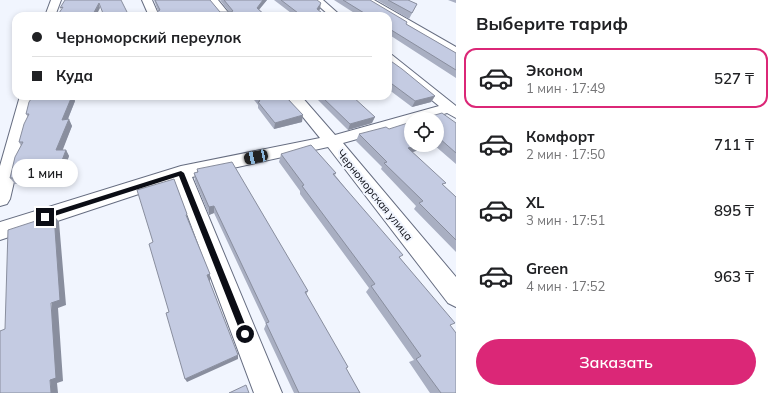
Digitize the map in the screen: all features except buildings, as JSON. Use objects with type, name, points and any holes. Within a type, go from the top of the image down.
[{"type":"street","points":[[52,12],[56,0]]},
{"type":"street","points":[[147,0],[152,12]]},
{"type":"street","points":[[213,0],[223,12]]},
{"type":"street","points":[[317,0],[331,12]]},
{"type":"street","points":[[367,0],[388,12]]},
{"type":"street","points":[[392,15],[456,52]]},
{"type":"street","points":[[392,61],[453,111]]},
{"type":"street","points":[[0,198],[26,100]]},
{"type":"street","name":"Черноморская улица","points":[[296,100],[332,141],[456,294]]},
{"type":"street","points":[[0,231],[181,173],[332,141],[453,111]]},
{"type":"street","points":[[181,173],[268,393]]},
{"type":"route","points":[[45,217],[181,173],[245,334]]}]
